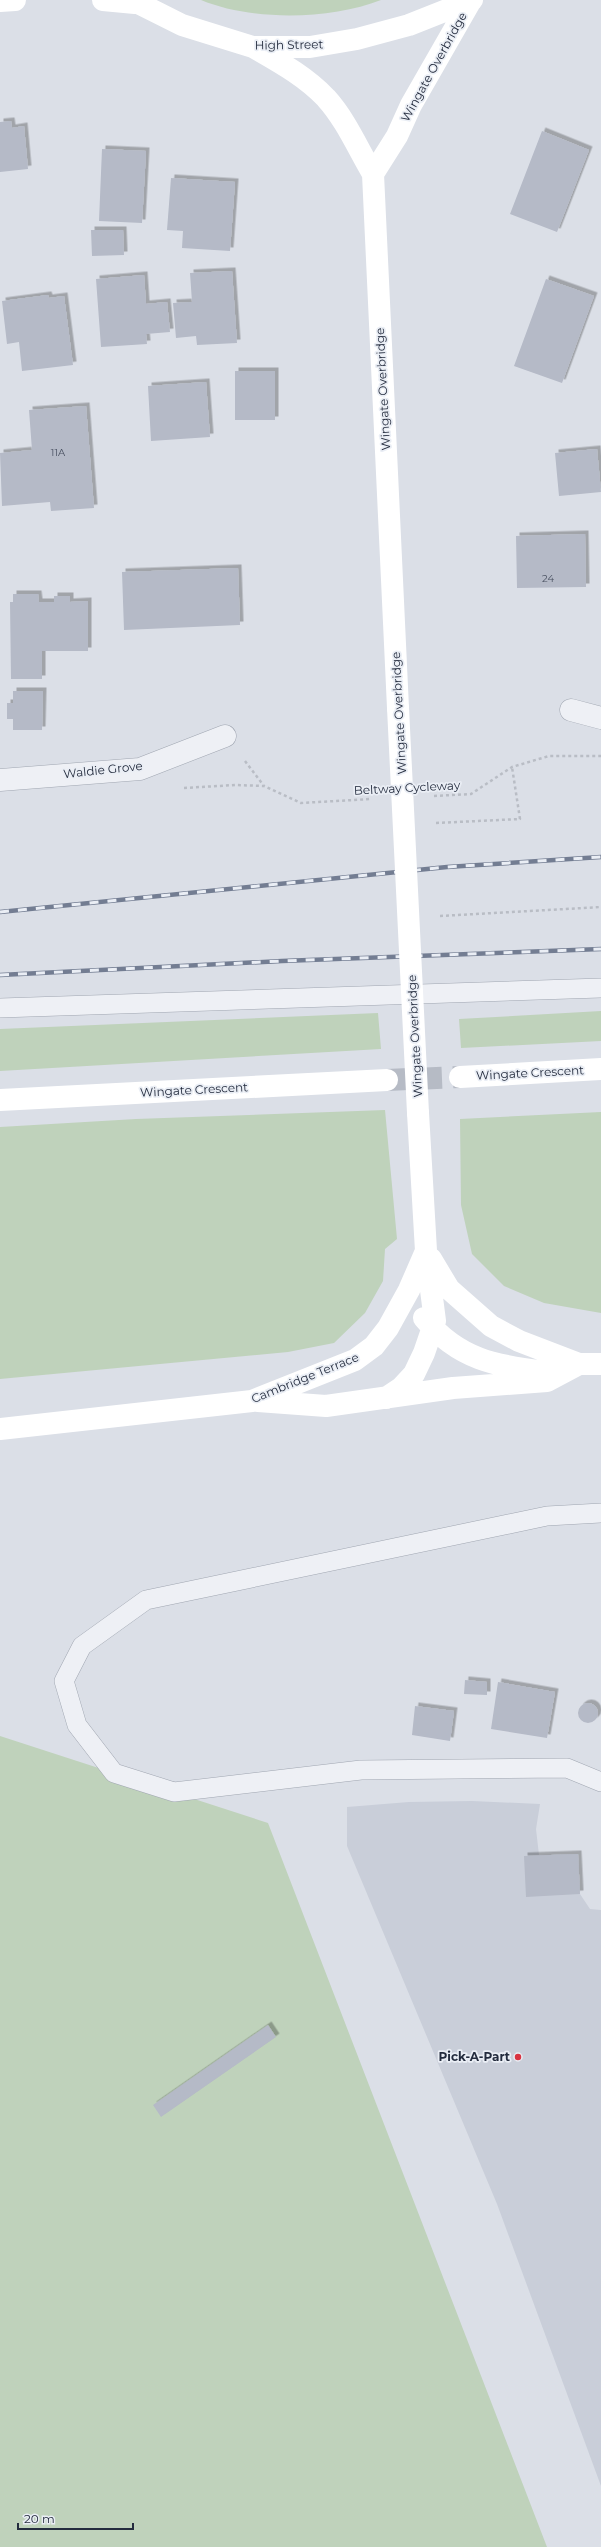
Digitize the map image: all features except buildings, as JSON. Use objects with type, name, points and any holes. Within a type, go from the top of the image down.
[{"type":"main road","points":[[0,1],[15,0]]},
{"type":"main road","points":[[103,0],[134,1]]},
{"type":"main road","name":"High Street","points":[[134,1],[182,25],[253,47],[310,47],[357,39],[409,25],[471,1]]},
{"type":"main road","name":"Wingate Overbridge","points":[[373,174],[397,136],[411,105],[471,1]]},
{"type":"main road","name":"Wingate Overbridge","points":[[253,47],[301,76],[326,99],[345,125],[373,174],[398,708],[426,1251]]},
{"type":"main road","name":"Wingate Crescent","points":[[460,1077],[601,1069]]},
{"type":"main road","name":"Wingate Crescent","points":[[0,1100],[387,1080]]},
{"type":"main road","points":[[386,1398],[401,1388],[414,1374],[424,1354],[435,1321],[426,1251]]},
{"type":"main road","points":[[426,1251],[449,1289],[491,1326],[571,1369]]},
{"type":"main road","name":"Cambridge Terrace","points":[[0,1429],[252,1401],[355,1360],[374,1346],[388,1328],[409,1290],[426,1251]]},
{"type":"main road","points":[[409,1290],[423,1317],[433,1328],[461,1350],[484,1362],[571,1369],[601,1364]]},
{"type":"main road","points":[[252,1401],[326,1406],[453,1388],[547,1381],[571,1369]]},
{"type":"street","points":[[571,710],[601,718]]},
{"type":"street","name":"Waldie Grove","points":[[0,780],[140,769],[225,736]]},
{"type":"lane","points":[[0,1008],[601,988]]},
{"type":"lane","points":[[601,1513],[546,1516],[146,1600],[82,1646],[64,1681],[77,1725],[114,1773],[174,1792],[361,1770],[567,1768],[601,1782]]},
{"type":"path","name":"Beltway Cycleway","points":[[432,796],[471,794],[512,767],[549,756],[601,756]]},
{"type":"path","points":[[433,823],[520,819],[512,767]]},
{"type":"path","name":"Beltway Cycleway","points":[[301,803],[378,799]]},
{"type":"path","points":[[440,916],[601,906]]},
{"type":"shaded area","name":"Pick-A-Part","points":[[472,1801],[540,1804],[536,1829],[539,1855],[578,1854],[580,1894],[590,1909],[601,1910],[601,2486],[497,2204],[347,1846],[347,1807],[409,1802]]},
{"type":"green space","points":[[201,0],[381,0],[361,7],[315,14],[266,15],[221,7]]},
{"type":"green space","points":[[601,1011],[601,1041],[461,1048],[459,1019]]},
{"type":"green space","points":[[378,1013],[381,1049],[0,1071],[0,1029]]},
{"type":"green space","points":[[385,1110],[397,1239],[385,1249],[383,1281],[365,1313],[334,1343],[288,1352],[0,1379],[0,1127],[136,1119]]},
{"type":"green space","points":[[601,1112],[601,1313],[544,1303],[504,1286],[472,1254],[461,1205],[460,1119]]},
{"type":"green space","points":[[0,1736],[268,1823],[547,2547],[0,2547]]},
{"type":"tunnel","points":[[387,1080],[460,1077]]},
{"type":"railway","points":[[0,912],[447,867],[601,857]]},
{"type":"railway","points":[[0,975],[282,961],[601,949]]},
{"type":"place","name":"Pick-A-Part","points":[[518,2057]]}]
